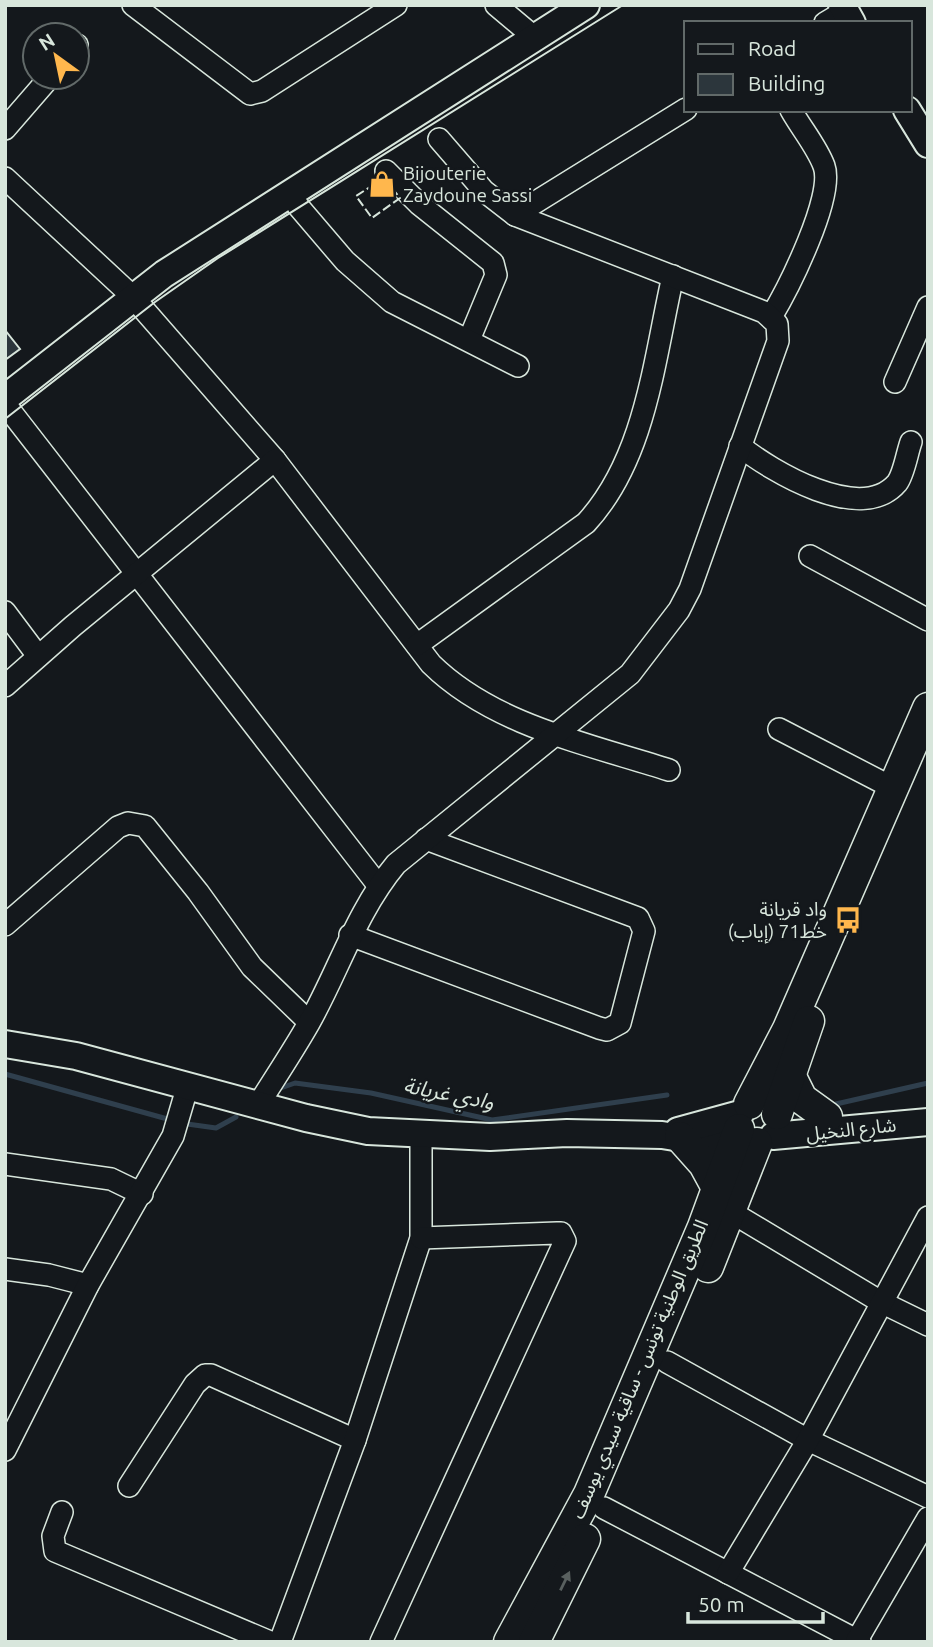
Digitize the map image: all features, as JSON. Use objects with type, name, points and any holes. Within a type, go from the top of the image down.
[{"type":"highway","name":"الطريق الوطنية تونس - ساقية سيدي يوسف","points":[[534,1642],[604,1508],[731,1212],[752,1128],[788,1029],[928,708]]},
{"type":"highway","name":"الطريق الوطنية تونس - ساقية سيدي يوسف","points":[[509,1642],[589,1494],[703,1227],[716,1186],[752,1128],[790,1075],[807,1026],[928,743]]},
{"type":"highway","points":[[790,1075],[802,1099],[827,1117]]},
{"type":"highway","points":[[671,1136],[704,1164],[716,1186]]},
{"type":"main road","points":[[5,398],[132,296],[290,192],[586,5]]},
{"type":"main road","points":[[908,112],[928,144]]},
{"type":"main road","points":[[5,1044],[76,1056],[185,1097],[258,1105],[368,1131],[490,1137],[567,1133],[671,1136],[827,1117],[883,1124]]},
{"type":"main road","name":"شارع النخيل","points":[[752,1128],[928,1122]]},
{"type":"street","points":[[133,5],[250,94],[262,91],[396,5]]},
{"type":"street","points":[[496,5],[534,37]]},
{"type":"street","points":[[5,129],[38,91]]},
{"type":"street","points":[[515,215],[684,110]]},
{"type":"street","points":[[771,317],[790,285],[825,193],[824,165],[792,112]]},
{"type":"street","points":[[258,1105],[309,1022],[349,935],[378,885],[409,851],[630,674],[679,610],[690,589],[780,331],[771,317],[515,215],[484,191],[439,139]]},
{"type":"street","points":[[386,171],[419,204],[493,263],[496,275],[468,340]]},
{"type":"street","points":[[5,178],[132,296],[275,460],[417,645],[451,683],[477,701],[556,733],[669,770]]},
{"type":"street","points":[[290,192],[298,206],[372,288],[391,302],[518,366]]},
{"type":"street","points":[[417,645],[586,523],[599,509],[626,462],[638,430],[673,276]]},
{"type":"street","points":[[895,382],[928,307]]},
{"type":"street","points":[[5,404],[378,885]]},
{"type":"street","points":[[740,446],[759,461],[800,484],[835,495],[866,497],[880,494],[897,482],[911,442]]},
{"type":"street","points":[[5,686],[135,574],[275,460]]},
{"type":"street","points":[[810,556],[928,620]]},
{"type":"street","points":[[5,612],[38,656]]},
{"type":"street","points":[[779,729],[893,788]]},
{"type":"street","points":[[5,925],[118,827],[128,824],[145,826],[198,892],[252,967],[309,1022]]},
{"type":"street","points":[[349,935],[599,1028],[607,1030],[620,1023],[644,931],[638,918],[426,839]]},
{"type":"street","points":[[5,1450],[88,1285],[173,1136],[185,1097]]},
{"type":"street","points":[[280,1642],[355,1440],[421,1238],[421,1133]]},
{"type":"street","points":[[5,1164],[111,1179],[142,1194]]},
{"type":"street","points":[[731,1212],[881,1302],[928,1325]]},
{"type":"street","points":[[728,1573],[808,1440],[928,1217]]},
{"type":"street","points":[[382,1642],[565,1241],[561,1233],[421,1238]]},
{"type":"street","points":[[5,1269],[49,1275],[88,1285]]},
{"type":"street","points":[[667,1362],[808,1440],[928,1497]]},
{"type":"street","points":[[129,1486],[195,1384],[205,1375],[211,1375],[355,1440]]},
{"type":"street","points":[[604,1508],[859,1641],[928,1518]]},
{"type":"street","points":[[62,1512],[53,1536],[55,1551],[270,1642]]},
{"type":"building","points":[[5,330],[20,349],[5,360]]},
{"type":"waterway","name":"وادي غريانة","points":[[5,1074],[171,1120]]},
{"type":"waterway","name":"وادي غريانة","points":[[278,1089],[295,1083],[371,1093],[492,1120],[667,1095]]},
{"type":"waterway","name":"وادي غريانة","points":[[836,1104],[928,1083]]},
{"type":"waterway","name":"وادي غريانة","points":[[180,1123],[216,1128],[236,1117]]},
{"type":"tram line","points":[[5,419],[155,302],[218,258],[623,5]]},
{"type":"fence","points":[[384,178],[400,198],[372,218],[356,196],[384,178]]},
{"type":"place","name":"Bijouterie Zaydoune Sassi","points":[[382,184]]},
{"type":"place","name":"واد قريانة خط71 (إياب)","points":[[848,920]]}]
